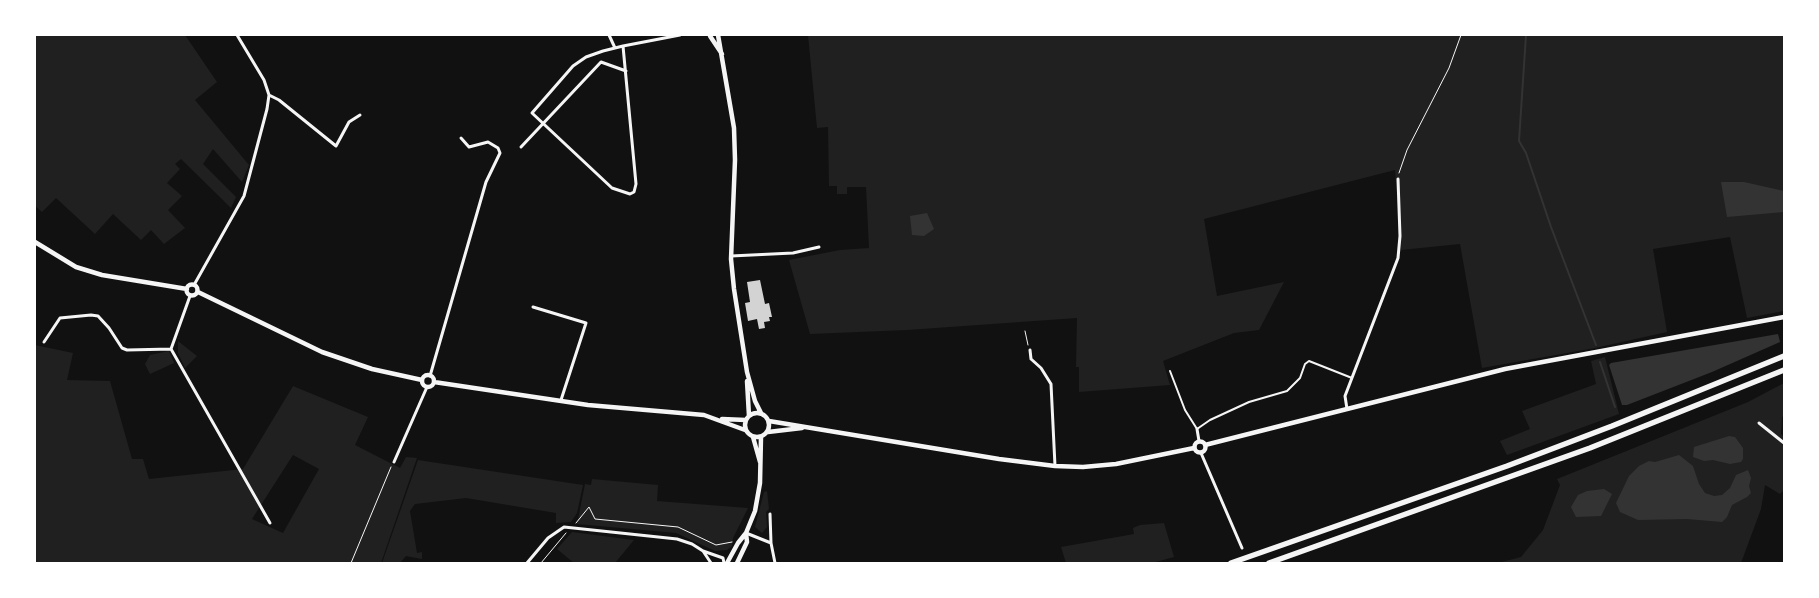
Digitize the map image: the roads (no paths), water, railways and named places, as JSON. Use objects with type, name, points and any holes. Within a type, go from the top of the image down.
[{"type":"highway","points":[[1230,563],[1507,466],[1630,420],[1784,356]]},
{"type":"highway","points":[[1269,563],[1565,458],[1784,370]]},
{"type":"street","points":[[35,242],[76,267],[102,275],[187,289],[189,286],[194,285],[244,196],[251,174],[269,95],[264,80],[236,35]]},
{"type":"street","points":[[609,35],[615,48]]},
{"type":"street","points":[[623,46],[636,184],[634,192],[625,194],[612,188],[532,112],[573,66],[586,57],[623,46],[680,35]]},
{"type":"street","points":[[713,35],[723,56],[734,128],[735,160],[731,256],[734,290],[747,372],[755,401],[761,413],[769,421],[999,459],[1054,466],[1083,467],[1116,464],[1194,448],[1199,441],[1197,429]]},
{"type":"street","points":[[713,35],[723,56]]},
{"type":"street","points":[[522,148],[601,62],[626,71]]},
{"type":"street","points":[[269,95],[279,100],[336,146],[349,122],[360,115]]},
{"type":"street","points":[[461,138],[469,147],[488,142],[498,148],[500,154],[486,182],[430,376],[434,382],[588,405],[704,415],[745,430],[753,437],[761,466]]},
{"type":"street","points":[[1347,409],[1345,396],[1398,258],[1400,236],[1398,179]]},
{"type":"street","points":[[731,256],[793,253],[819,247]]},
{"type":"street","points":[[194,285],[198,292],[322,352],[372,369],[422,380],[427,387]]},
{"type":"street","points":[[187,289],[190,296],[171,349],[270,523]]},
{"type":"street","points":[[190,296],[196,295],[198,292]]},
{"type":"street","points":[[533,307],[586,323],[561,400]]},
{"type":"street","points":[[44,342],[60,318],[91,315],[98,316],[104,322],[122,348],[127,350],[171,349]]},
{"type":"street","points":[[1199,441],[1205,445],[1504,369],[1784,317]]},
{"type":"street","points":[[1030,350],[1031,359],[1041,368],[1051,384],[1054,466]]},
{"type":"street","points":[[745,430],[748,418],[747,372]]},
{"type":"street","points":[[422,380],[424,377],[430,376]]},
{"type":"street","points":[[394,462],[427,387],[434,382]]},
{"type":"street","points":[[718,419],[748,418],[761,413]]},
{"type":"street","points":[[768,432],[769,421]]},
{"type":"street","points":[[1759,423],[1784,443]]},
{"type":"street","points":[[753,437],[761,437],[768,432],[806,427]]},
{"type":"street","points":[[527,563],[556,531],[564,527],[572,527],[677,539],[723,558],[726,563],[746,533],[759,494],[761,437]]},
{"type":"street","points":[[1201,452],[1205,445]]},
{"type":"street","points":[[1194,448],[1197,452],[1201,452],[1242,548]]},
{"type":"street","points":[[770,514],[771,543],[775,563]]},
{"type":"street","points":[[746,533],[771,543]]},
{"type":"street","points":[[736,563],[747,542],[746,533]]},
{"type":"street","points":[[703,551],[711,563]]},
{"type":"lane","points":[[1170,371],[1185,410],[1197,429],[1210,420],[1249,402],[1287,391],[1300,378],[1305,364],[1309,361],[1352,378]]},
{"type":"waterway","points":[[1526,35],[1519,141],[1526,153],[1551,227],[1596,345]]},
{"type":"waterway","points":[[1600,362],[1615,407]]}]
